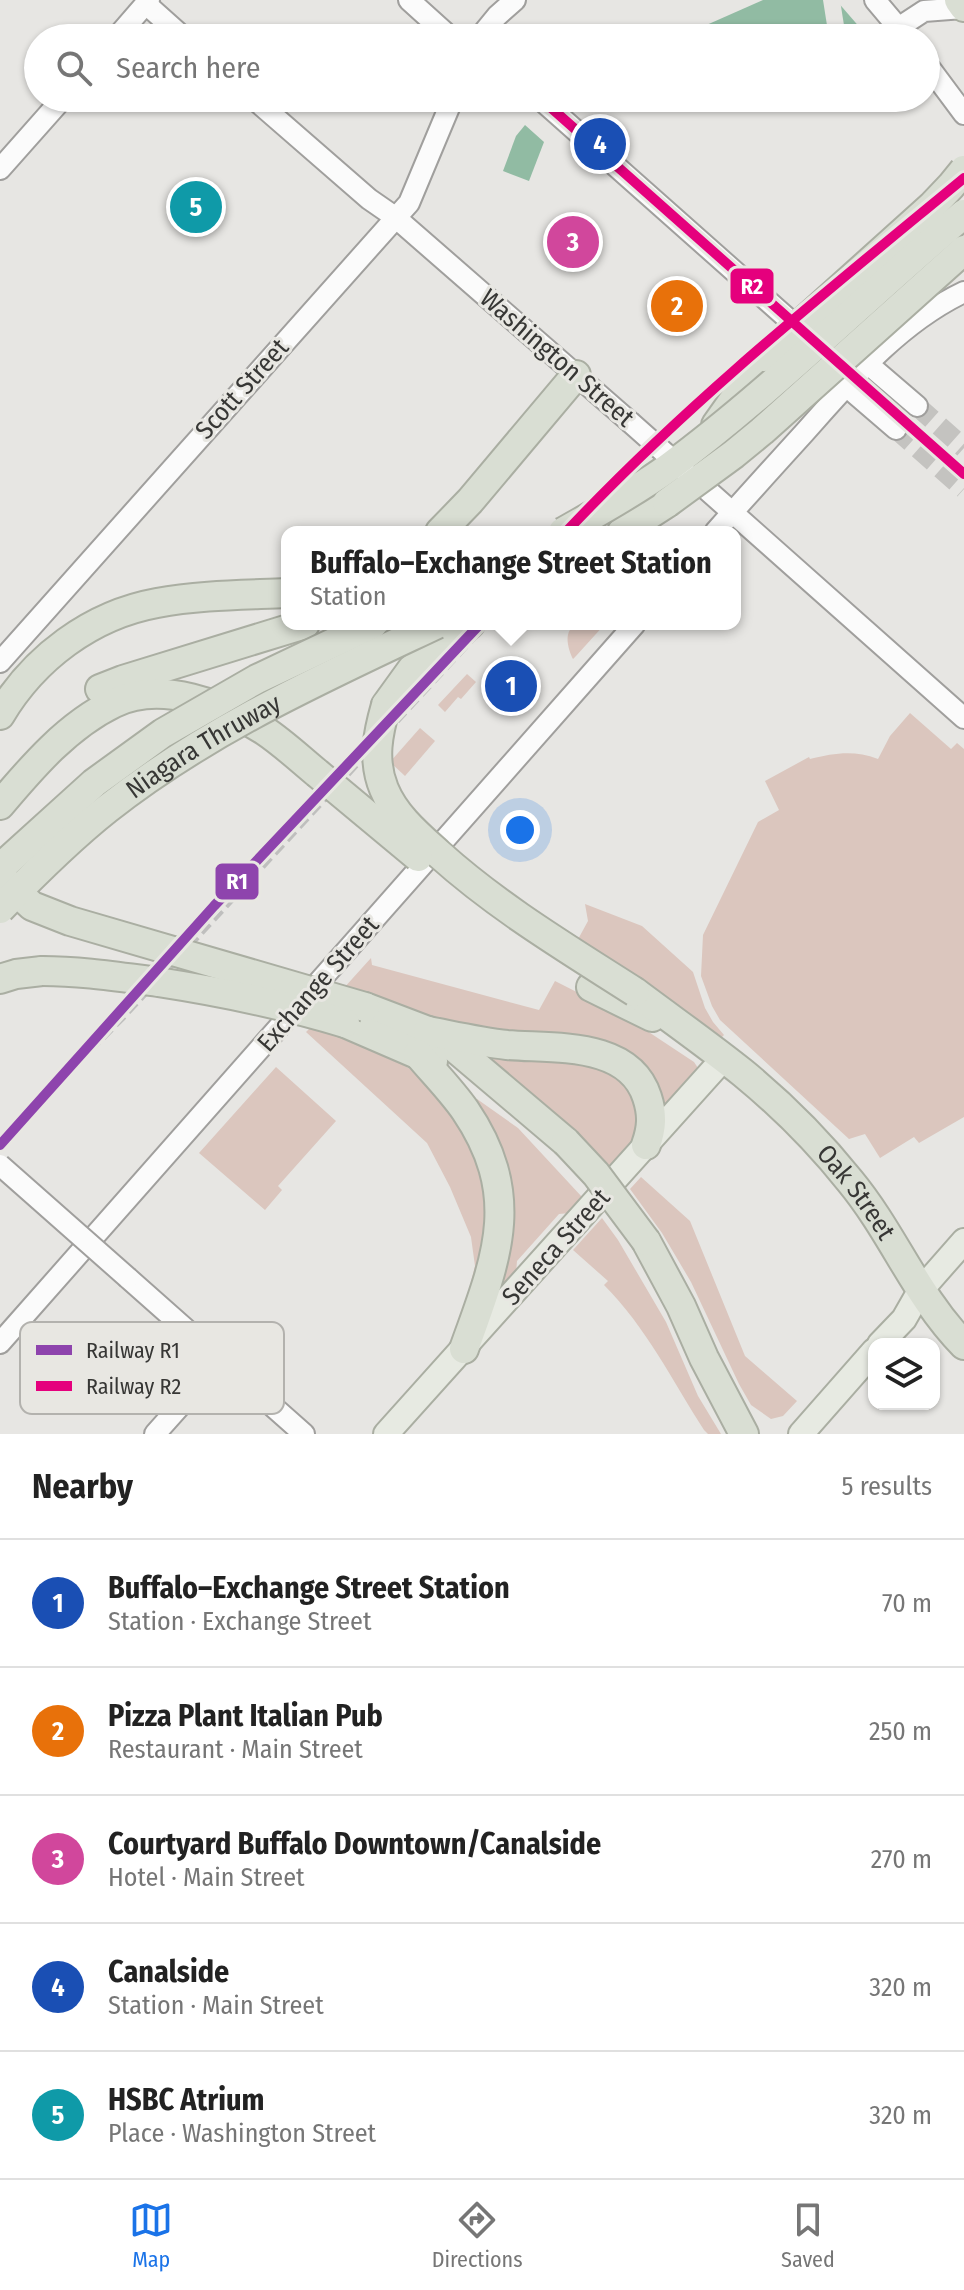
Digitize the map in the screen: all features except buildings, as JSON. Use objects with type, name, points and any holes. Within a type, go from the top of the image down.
[{"type":"highway","points":[[959,0],[964,7]]},
{"type":"highway","points":[[705,439],[764,357],[932,206],[964,170]]},
{"type":"highway","points":[[573,526],[666,470],[705,439],[964,214]]},
{"type":"highway","points":[[631,526],[734,454],[964,250]]},
{"type":"highway","points":[[446,526],[576,375]]},
{"type":"highway","points":[[0,715],[13,694],[50,654],[76,635],[115,616],[156,603],[281,593]]},
{"type":"highway","points":[[0,803],[49,731],[81,701],[99,690],[286,630]]},
{"type":"highway","name":"Niagara Thruway","points":[[0,868],[94,783],[163,733],[247,684],[360,630]]},
{"type":"highway","name":"Niagara Thruway","points":[[0,909],[95,820],[160,771],[215,735],[278,700],[424,630]]},
{"type":"highway","points":[[462,630],[412,669],[386,705],[377,735],[377,762],[383,787],[395,809],[454,867],[518,916],[635,992],[696,1039]]},
{"type":"highway","points":[[0,803],[65,736],[115,702],[155,693],[188,698],[242,719],[278,740],[476,906],[591,987],[696,1039]]},
{"type":"highway","points":[[0,874],[32,906],[45,912],[355,1015],[468,1057],[566,1142],[596,1174],[646,1241],[744,1434]]},
{"type":"highway","points":[[0,979],[42,971],[83,971],[355,1015]]},
{"type":"highway","name":"Oak Street","points":[[696,1039],[724,1058],[782,1107],[836,1164],[880,1224],[932,1309],[964,1345]]},
{"type":"highway","points":[[423,1042],[584,1051],[616,1060],[644,1088],[652,1118],[646,1145]]},
{"type":"highway","points":[[423,1042],[478,1132],[489,1156],[497,1186],[500,1217],[495,1260],[464,1349]]},
{"type":"main road","name":"Seneca Street","points":[[386,1434],[724,1058]]},
{"type":"main road","points":[[886,1338],[904,1319],[920,1291],[964,1241]]},
{"type":"main road","points":[[801,1434],[868,1358]]},
{"type":"street","points":[[409,0],[436,24]]},
{"type":"street","points":[[490,24],[515,0]]},
{"type":"street","points":[[875,0],[895,24]]},
{"type":"street","points":[[128,24],[148,2],[170,24]]},
{"type":"street","points":[[911,24],[924,11],[964,7]]},
{"type":"street","points":[[940,82],[964,114]]},
{"type":"street","points":[[0,169],[51,112]]},
{"type":"street","name":"Washington Street","points":[[269,112],[369,199],[395,217],[964,718]]},
{"type":"street","name":"Scott Street","points":[[0,662],[409,203],[447,112]]},
{"type":"street","points":[[555,112],[857,375],[917,406]]},
{"type":"street","points":[[567,112],[857,375],[896,429]]},
{"type":"street","points":[[964,224],[872,306],[892,324],[951,272],[964,267]]},
{"type":"street","points":[[720,526],[895,337],[927,312],[964,292]]},
{"type":"street","name":"Exchange Street","points":[[0,1343],[630,630]]},
{"type":"street","points":[[0,1165],[178,1322]]},
{"type":"street","points":[[155,1434],[173,1414]]},
{"type":"street","points":[[282,1414],[304,1434]]},
{"type":"shaded area","points":[[763,0],[836,0],[857,24],[709,24]]},
{"type":"shaded area","points":[[525,125],[544,142],[529,181],[503,171],[516,136]]},
{"type":"shaded area","points":[[570,630],[600,630],[573,659],[568,635]]},
{"type":"shaded area","points":[[467,674],[476,682],[445,712],[438,705]]},
{"type":"shaded area","points":[[910,713],[951,749],[957,743],[964,749],[964,1117],[919,1143],[914,1137],[880,1158],[865,1134],[849,1139],[720,1020],[701,976],[703,935],[758,822],[779,810],[765,781],[809,757],[853,753],[878,759],[890,736]]},
{"type":"shaded area","points":[[420,728],[435,741],[405,776],[390,762]]},
{"type":"shaded area","points":[[585,904],[642,926],[693,972],[705,1008],[724,1035],[722,1037],[576,943],[588,921]]},
{"type":"shaded area","points":[[371,958],[372,965],[539,1010],[555,981],[626,1017],[694,1062],[698,1068],[667,1105],[661,1102],[651,1073],[627,1053],[437,1025],[343,989]]},
{"type":"shaded area","points":[[311,1027],[366,1044],[419,1075],[440,1095],[484,1168],[491,1239],[463,1313],[475,1266],[471,1237],[427,1143],[306,1032]]},
{"type":"shaded area","points":[[495,1056],[591,1063],[626,1077],[639,1109],[638,1135],[610,1169],[554,1113],[491,1064]]},
{"type":"shaded area","points":[[276,1067],[336,1121],[278,1186],[282,1190],[265,1210],[199,1153]]},
{"type":"shaded area","points":[[477,1099],[518,1128],[582,1197],[570,1213],[559,1214],[517,1261],[516,1273],[503,1287],[498,1284],[471,1105]]},
{"type":"shaded area","points":[[641,1177],[690,1221],[745,1356],[797,1401],[783,1416],[771,1419],[751,1405],[691,1282],[662,1233],[630,1189]]},
{"type":"shaded area","points":[[602,1218],[666,1322],[698,1396],[721,1434],[708,1434],[704,1430],[646,1336],[604,1285],[608,1281],[573,1250]]},
{"type":"pier","points":[[823,0],[840,0],[844,24],[827,24]]},
{"type":"tunnel","points":[[917,406],[964,448]]},
{"type":"tunnel","points":[[896,429],[964,489]]},
{"type":"railway","points":[[579,526],[674,423]]},
{"type":"railway","points":[[15,1128],[124,1018],[482,630]]},
{"type":"rail line","name":"R2","points":[[556,112],[964,474]]},
{"type":"rail line","name":"R2","points":[[572,526],[710,392],[964,178]]},
{"type":"rail line","name":"R1","points":[[0,1145],[214,906],[474,630]]},
{"type":"place","name":"Canalside","points":[[600,144]]},
{"type":"place","name":"HSBC Atrium","points":[[196,207]]},
{"type":"place","name":"Courtyard Buffalo Downtown/Canalside","points":[[573,242]]},
{"type":"place","name":"Pizza Plant Italian Pub","points":[[677,306]]},
{"type":"place","name":"Buffalo–Exchange Street Station","points":[[511,686]]}]
